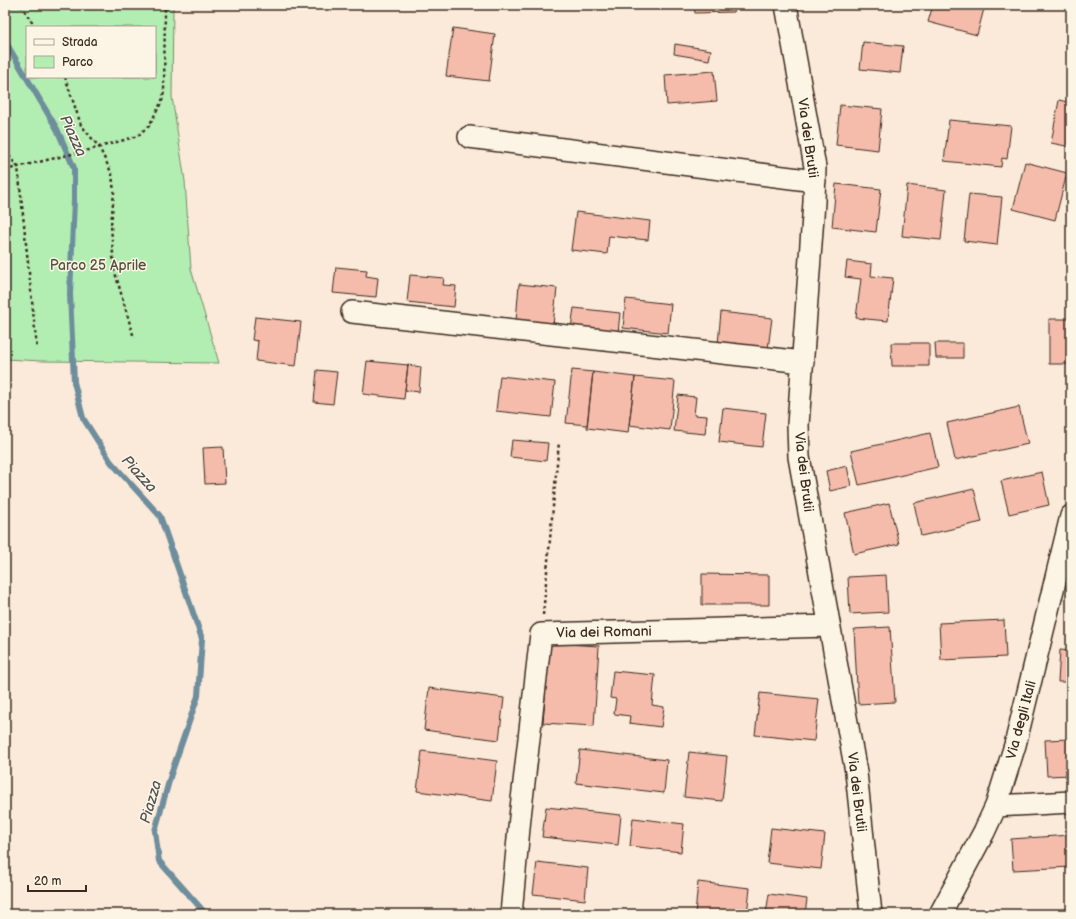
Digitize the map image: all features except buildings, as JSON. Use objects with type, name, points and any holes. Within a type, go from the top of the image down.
[{"type":"street","name":"Via dei Brutii","points":[[786,5],[814,167],[814,202],[798,425],[798,457],[856,772],[871,914]]},
{"type":"street","points":[[469,137],[814,181]]},
{"type":"street","points":[[352,312],[802,362]]},
{"type":"street","name":"Via degli Itali","points":[[940,914],[984,832],[996,806],[1015,745],[1071,516]]},
{"type":"street","name":"Via dei Romani","points":[[512,914],[520,817],[541,634],[829,626]]},
{"type":"street","points":[[996,806],[1071,802]]},
{"type":"path","points":[[21,5],[33,26]]},
{"type":"path","points":[[5,170],[35,164],[138,136],[149,126],[162,101],[164,92],[165,5]]},
{"type":"path","points":[[65,78],[81,125],[100,147],[112,174],[114,192],[111,225],[111,249],[114,269],[134,338]]},
{"type":"path","points":[[5,151],[18,167],[37,349]]},
{"type":"path","points":[[541,634],[559,442]]},
{"type":"green space","name":"Parco 25 Aprile","points":[[5,5],[173,5],[172,97],[185,181],[191,269],[219,363],[42,361],[5,359]]},
{"type":"waterway","name":"Piazza","points":[[5,41],[26,77]]},
{"type":"waterway","name":"Piazza","points":[[27,78],[57,129],[74,168],[70,294],[74,382],[83,418],[111,462],[160,516],[202,639],[198,696],[171,774],[155,831],[159,861],[206,914]]}]
